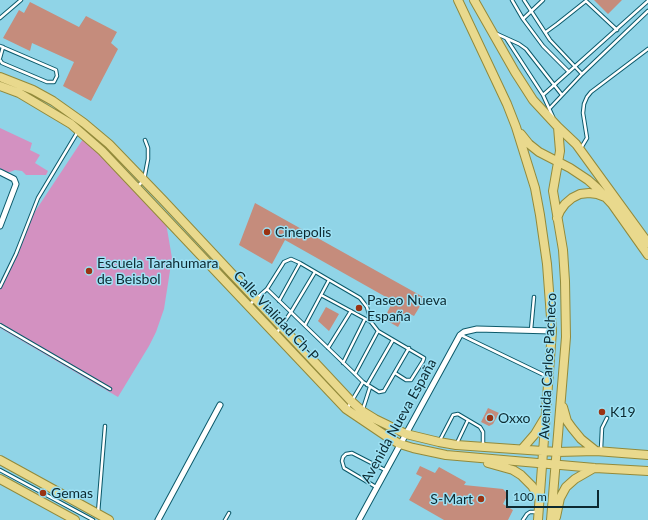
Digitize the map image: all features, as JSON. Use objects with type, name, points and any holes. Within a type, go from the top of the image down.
[{"type":"main road","name":"Avenida Carlos Pacheco","points":[[458,0],[516,126],[538,202],[547,264],[552,331],[539,516]]},
{"type":"main road","points":[[474,0],[533,100],[580,149],[648,243]]},
{"type":"main road","name":"Calle Vialidad Ch-P","points":[[0,77],[33,90],[53,101],[84,123],[109,144],[351,401],[362,411],[382,423],[406,434],[456,445],[557,452],[648,454]]},
{"type":"main road","name":"Calle Vialidad Ch-P","points":[[0,86],[19,93],[41,105],[79,130],[102,151],[346,409],[359,419],[400,444],[428,452],[466,457],[648,471]]},
{"type":"main road","points":[[516,126],[528,144],[539,152],[558,161],[588,180],[612,204],[648,255]]},
{"type":"main road","name":"Avenida Carlos Pacheco","points":[[551,520],[566,337],[565,281],[554,190],[560,151],[558,127]]},
{"type":"main road","points":[[557,219],[565,204],[580,194],[597,194],[606,198]]},
{"type":"main road","points":[[561,401],[567,421],[572,428],[581,439],[598,452]]},
{"type":"main road","points":[[522,449],[535,434],[546,417]]},
{"type":"main road","points":[[466,457],[513,470],[527,480],[540,499]]},
{"type":"main road","points":[[0,460],[95,517],[109,520]]},
{"type":"main road","points":[[556,520],[560,498],[569,483],[595,468]]},
{"type":"main road","points":[[0,479],[65,517],[75,520]]},
{"type":"main road","points":[[557,508],[561,520]]},
{"type":"street","points":[[0,172],[11,177],[16,182],[1,223]]},
{"type":"street","points":[[460,334],[477,329],[552,331]]},
{"type":"street","name":"Avenida Nueva España","points":[[359,520],[460,334]]},
{"type":"street","points":[[158,520],[220,405]]},
{"type":"lane","points":[[0,18],[20,0]]},
{"type":"lane","points":[[524,0],[550,40],[582,74]]},
{"type":"lane","points":[[523,19],[543,0]]},
{"type":"lane","points":[[514,1],[523,19],[543,46],[569,72]]},
{"type":"lane","points":[[546,32],[586,1],[617,30]]},
{"type":"lane","points":[[543,96],[648,1]]},
{"type":"lane","points":[[550,108],[582,74],[648,11]]},
{"type":"lane","points":[[491,31],[519,44],[526,49],[562,95]]},
{"type":"lane","points":[[506,38],[543,96],[558,127]]},
{"type":"lane","points":[[0,46],[56,70],[57,76],[54,82],[47,82],[2,63],[0,59],[3,48]]},
{"type":"lane","points":[[580,149],[586,138],[583,112],[587,97],[591,92],[648,49]]},
{"type":"lane","points":[[0,287],[16,254],[38,198],[84,123]]},
{"type":"lane","points":[[137,188],[144,180],[148,159],[148,148],[145,140]]},
{"type":"lane","points":[[248,305],[267,289],[284,262],[291,259],[300,263],[360,298],[367,307],[371,322],[378,331],[423,356],[423,361],[411,380],[406,380],[394,373]]},
{"type":"lane","points":[[279,301],[300,263]]},
{"type":"lane","points":[[276,334],[292,312],[315,272]]},
{"type":"lane","points":[[305,325],[329,280]]},
{"type":"lane","points":[[267,289],[363,382],[379,392],[382,392],[409,348]]},
{"type":"lane","points":[[321,295],[371,322]]},
{"type":"lane","points":[[531,331],[534,297]]},
{"type":"lane","points":[[328,348],[351,311]]},
{"type":"lane","points":[[343,363],[365,319]]},
{"type":"lane","points":[[0,325],[110,388]]},
{"type":"lane","points":[[355,374],[378,331]]},
{"type":"lane","points":[[460,334],[549,377]]},
{"type":"lane","points":[[367,385],[393,340]]},
{"type":"lane","points":[[346,409],[363,382]]},
{"type":"lane","points":[[359,419],[370,387]]},
{"type":"lane","points":[[439,442],[453,415],[458,414],[478,425],[482,430],[483,447]]},
{"type":"lane","points":[[598,452],[602,428],[607,418]]},
{"type":"lane","points":[[456,445],[468,420]]},
{"type":"lane","points":[[0,470],[95,517],[105,426]]},
{"type":"lane","points":[[377,487],[344,468],[342,461],[343,457],[346,454],[352,454],[386,471]]},
{"type":"lane","points":[[524,520],[530,512],[539,516]]},
{"type":"lane","points":[[225,520],[229,513]]},
{"type":"shaded area","points":[[0,128],[32,143],[30,150],[40,155],[35,163],[48,171],[46,175],[26,175],[22,171],[15,170],[7,172],[0,168]]},
{"type":"shaded area","name":"Escuela Tarahumara de Beisbol","points":[[85,136],[165,217],[172,258],[164,309],[156,332],[118,397],[0,328],[0,284],[19,251],[32,216]]},
{"type":"building","points":[[594,0],[622,0],[608,14]]},
{"type":"building","points":[[30,2],[79,27],[86,16],[117,32],[111,43],[118,49],[91,101],[63,86],[74,62],[32,43],[30,51],[3,38],[19,10],[24,13]]},
{"type":"building","points":[[255,203],[425,298],[414,316],[406,312],[398,327],[384,319],[393,301],[285,240],[272,264],[239,245]]},
{"type":"building","points":[[326,307],[339,314],[329,331],[318,321]]},
{"type":"building","name":"Oxxo","points":[[488,408],[499,413],[493,424],[489,426],[481,422]]},
{"type":"building","points":[[420,466],[435,473],[439,467],[466,482],[464,485],[503,489],[508,494],[503,504],[513,510],[508,520],[444,520],[409,500],[422,477],[416,474]]},
{"type":"place","name":"Cinepolis","points":[[267,232]]},
{"type":"place","name":"Escuela Tarahumara de Beisbol","points":[[89,271]]},
{"type":"place","name":"Paseo Nueva España","points":[[359,308]]},
{"type":"place","name":"K19","points":[[602,412]]},
{"type":"place","name":"Oxxo","points":[[490,418]]},
{"type":"place","name":"Gemas","points":[[43,493]]},
{"type":"place","name":"S-Mart","points":[[481,499]]}]
